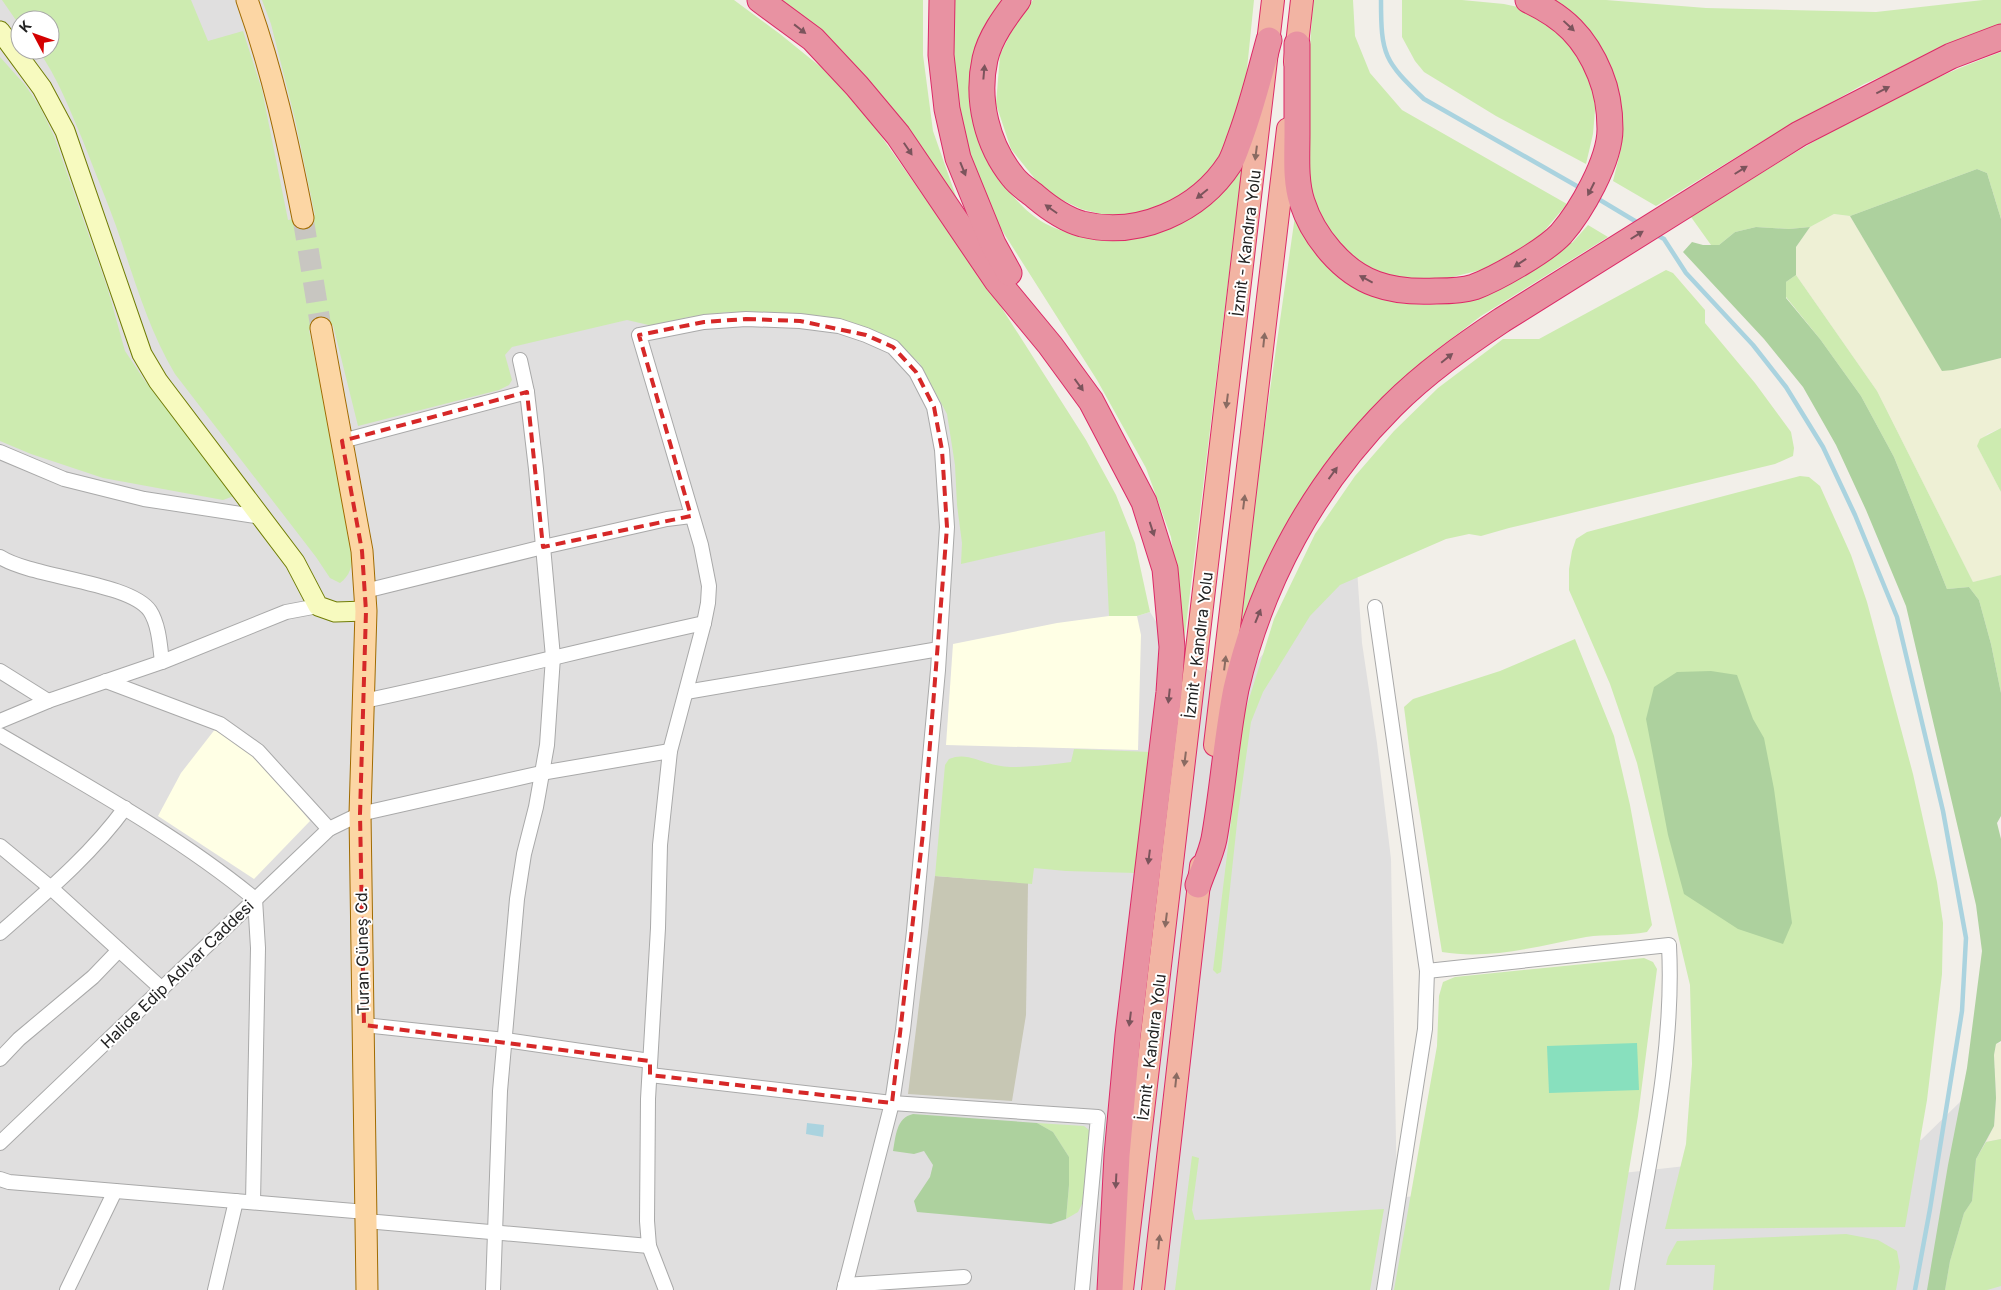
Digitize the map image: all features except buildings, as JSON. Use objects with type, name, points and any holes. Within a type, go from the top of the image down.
[{"type":"highway","points":[[760,0],[812,39],[875,107],[898,135],[997,281],[1050,345],[1091,401],[1144,502],[1165,569],[1172,647],[1169,692],[1128,1035],[1118,1155],[1110,1290]]},
{"type":"highway","points":[[942,0],[940,55],[958,158],[993,244],[1050,345]]},
{"type":"highway","points":[[1018,0],[1001,22],[985,58],[982,93],[986,125],[997,153],[1014,178],[1060,214],[1081,223],[1128,227],[1153,222],[1178,211],[1203,195],[1231,161],[1247,120],[1269,40]]},
{"type":"highway","name":"İzmit - Kandıra Yolu","points":[[1122,1290],[1273,0]]},
{"type":"highway","name":"İzmit - Kandıra Yolu","points":[[1153,1290],[1198,885],[1262,356],[1302,0]]},
{"type":"highway","points":[[1297,44],[1297,170],[1302,202],[1323,242],[1354,273],[1376,284],[1398,290],[1424,292],[1450,291],[1473,287],[1508,271],[1560,234],[1585,201],[1597,176],[1608,144],[1610,130],[1606,88],[1594,60],[1578,34],[1561,19],[1528,0]]},
{"type":"highway","points":[[1198,885],[1213,840],[1231,717],[1251,632],[1271,583],[1309,509],[1345,457],[1393,405],[1421,379],[1455,352],[1502,320],[1798,134],[1951,56],[2001,37]]},
{"type":"main road","points":[[247,0],[276,91],[287,135],[302,218]]},
{"type":"main road","points":[[0,32],[10,46]]},
{"type":"main road","points":[[0,41],[10,50]]},
{"type":"main road","points":[[21,60],[42,88],[65,130],[142,354],[158,382],[295,562],[318,606],[335,612],[366,601]]},
{"type":"main road","name":"Turan Güneş Cd.","points":[[321,328],[362,551],[366,601],[360,814],[367,1290]]},
{"type":"street","points":[[666,1290],[649,1246],[647,1158],[660,845],[670,751],[704,623],[709,586],[701,545],[639,335],[704,322],[746,319],[800,321],[839,326],[893,347],[916,372],[934,407],[942,450],[946,527],[939,649],[914,931],[903,1030],[892,1103],[844,1288],[964,1277]]},
{"type":"street","points":[[493,1290],[500,1091],[517,899],[524,854],[536,808],[547,744],[554,657],[527,392],[520,360]]},
{"type":"street","points":[[342,442],[527,392]]},
{"type":"street","points":[[1,458],[64,479],[144,499],[261,518]]},
{"type":"street","points":[[366,601],[543,547],[667,519],[691,516]]},
{"type":"street","points":[[0,557],[32,570],[82,581],[119,592],[140,602],[150,611],[157,630],[162,662]]},
{"type":"street","points":[[0,720],[48,701],[162,662],[286,612],[318,606]]},
{"type":"street","points":[[1375,606],[1427,971],[1425,1028],[1384,1290]]},
{"type":"street","points":[[364,701],[465,680],[554,657],[704,623]]},
{"type":"street","points":[[686,692],[939,649]]},
{"type":"street","points":[[0,670],[48,701]]},
{"type":"street","points":[[106,681],[220,724],[258,751],[329,829]]},
{"type":"street","points":[[0,735],[125,808],[236,883],[255,899],[258,958],[253,1202]]},
{"type":"street","name":"Halide Edip Adıvar Caddesi","points":[[0,1143],[329,829],[360,814],[541,772],[670,751]]},
{"type":"street","points":[[0,933],[51,888],[108,831],[125,808]]},
{"type":"street","points":[[0,846],[51,888],[162,989]]},
{"type":"street","points":[[1427,971],[1669,945],[1670,977],[1665,1055],[1627,1290]]},
{"type":"street","points":[[0,1060],[19,1039],[94,977],[119,950]]},
{"type":"street","points":[[364,1025],[505,1040],[650,1068],[892,1103],[1098,1117],[1082,1290]]},
{"type":"street","points":[[0,1179],[9,1182],[253,1202],[496,1234],[649,1246]]},
{"type":"street","points":[[67,1290],[115,1191]]},
{"type":"street","points":[[215,1290],[236,1202]]},
{"type":"highlighted area","points":[[746,319],[800,321],[866,335],[893,347],[916,372],[934,407],[942,450],[947,527],[923,833],[892,1103],[650,1075],[650,1061],[364,1025],[360,814],[366,611],[362,551],[342,441],[527,392],[543,547],[691,516],[639,335],[704,322]]},
{"type":"shaded area","points":[[0,0],[641,0],[1105,531],[1137,616],[1150,612],[1172,647],[1237,688],[1308,595],[1357,569],[1362,643],[1377,743],[1391,859],[1397,1198],[1921,1140],[2001,1062],[2001,1290],[0,1290]]},
{"type":"shaded area","points":[[1834,214],[1850,216],[1942,370],[1953,370],[2001,358],[2001,428],[1987,434],[1977,446],[2001,492],[2001,575],[1973,582],[1877,391],[1796,275],[1796,247],[1810,227]]},
{"type":"shaded area","points":[[1109,616],[1137,616],[1141,635],[1138,750],[946,745],[953,644],[1057,623]]},
{"type":"shaded area","points":[[216,728],[260,761],[310,821],[254,879],[158,816],[181,773]]},
{"type":"shaded area","points":[[935,876],[1028,883],[1026,1015],[1012,1101],[908,1094]]},
{"type":"shaded area","points":[[2001,1043],[2001,1139],[1986,1142],[1994,1126],[1996,1098],[1994,1055],[1996,1044]]},
{"type":"green space","points":[[2,0],[191,0],[208,41],[243,31],[262,90],[288,220],[315,215],[295,119],[271,24],[262,0],[734,0],[822,68],[854,101],[881,136],[996,299],[1086,440],[1116,495],[1135,543],[1150,612],[1137,616],[1109,616],[1105,531],[961,564],[962,543],[957,505],[955,465],[947,414],[919,362],[880,333],[855,324],[818,316],[780,313],[729,312],[688,317],[653,326],[627,320],[512,347],[505,355],[512,380],[509,385],[499,390],[358,426],[333,325],[309,330],[351,537],[352,562],[349,573],[340,583],[330,578],[316,557],[175,374],[156,338],[83,141],[58,83],[44,60],[60,60],[60,10],[10,10],[10,12]]},
{"type":"green space","points":[[776,0],[923,0],[923,55],[933,131],[959,205]]},
{"type":"green space","points":[[954,0],[1003,0],[975,60],[969,86],[972,116],[977,134],[994,170],[1018,202],[1032,215],[1046,224],[1062,231],[1079,235],[1116,239],[1134,238],[1169,228],[1189,216],[1244,152],[1179,683],[1182,616],[1171,537],[1146,468],[1097,380],[998,224],[972,166],[953,79]]},
{"type":"green space","points":[[1033,0],[1254,0],[1245,89],[1233,134],[1213,171],[1192,192],[1150,213],[1108,216],[1081,209],[1056,197],[1039,184],[1011,149],[996,104],[1000,55],[1017,20]]},
{"type":"green space","points":[[1313,0],[1353,0],[1355,36],[1370,73],[1402,110],[1567,204],[1540,236],[1515,254],[1485,269],[1440,280],[1408,279],[1381,274],[1354,260],[1335,242],[1314,212],[1304,142]]},
{"type":"green space","points":[[1402,0],[1462,0],[1504,4],[1536,11],[1565,31],[1583,64],[1596,99],[1593,134],[1586,164],[1496,116],[1424,72],[1415,61],[1402,37]]},
{"type":"green space","points":[[1548,0],[1606,0],[1706,8],[1876,12],[1983,0],[2001,0],[2001,24],[1864,84],[1761,142],[1656,206],[1613,181],[1621,149],[1616,147],[1618,124]]},
{"type":"green space","points":[[2001,52],[2001,219],[1987,173],[1977,169],[1850,216],[1834,214],[1810,227],[1789,229],[1756,227],[1735,232],[1719,245],[1711,245],[1691,217],[1766,170],[1881,105],[1960,68]]},
{"type":"green space","points":[[0,57],[25,85],[40,107],[54,136],[108,290],[125,351],[145,381],[234,496],[223,500],[103,478],[31,454],[0,441]]},
{"type":"green space","points":[[1977,169],[1987,173],[2001,219],[2001,358],[1942,371],[1850,216]]},
{"type":"green space","points":[[1295,216],[1361,290],[1397,303],[1426,305],[1458,303],[1502,287],[1567,240],[1572,243],[1588,225],[1608,237],[1481,316],[1431,354],[1385,396],[1327,461],[1284,531],[1235,662],[1246,558]]},
{"type":"green space","points":[[1756,227],[1789,229],[1810,227],[1796,247],[1796,275],[1786,282],[1786,298],[1820,339],[1861,396],[1894,457],[1947,589],[1969,587],[1979,600],[1991,644],[2001,693],[2001,816],[1997,823],[2001,839],[2001,1041],[1996,1044],[1994,1055],[1996,1098],[1994,1126],[1976,1159],[1972,1201],[1964,1213],[1950,1261],[1945,1290],[1927,1290],[1967,1068],[1982,951],[1976,905],[1906,606],[1866,510],[1836,445],[1803,387],[1764,339],[1683,252],[1692,242],[1703,245],[1719,245],[1735,232]]},
{"type":"green space","points":[[1666,270],[1673,273],[1705,310],[1705,323],[1755,383],[1791,432],[1794,448],[1793,456],[1775,464],[1481,536],[1469,534],[1446,539],[1340,585],[1310,616],[1263,692],[1251,722],[1238,814],[1221,972],[1217,974],[1213,970],[1244,715],[1274,619],[1315,534],[1355,476],[1394,431],[1438,388],[1503,339],[1539,339]]},
{"type":"green space","points":[[1796,275],[1877,391],[1973,582],[2001,575],[2001,693],[1991,644],[1979,600],[1969,587],[1947,589],[1894,457],[1861,396],[1820,339],[1786,297],[1786,282]]},
{"type":"green space","points":[[2001,428],[2001,492],[1977,446],[1980,439]]},
{"type":"green space","points":[[1800,476],[1809,477],[1820,486],[1851,555],[1867,602],[1913,774],[1937,882],[1943,923],[1942,974],[1927,1100],[1905,1227],[1665,1229],[1686,1144],[1692,1064],[1690,985],[1637,763],[1610,684],[1569,590],[1569,569],[1572,551],[1576,539],[1587,532]]},
{"type":"green space","points":[[1575,639],[1614,736],[1630,805],[1652,925],[1647,932],[1586,937],[1514,951],[1478,954],[1442,952],[1404,707],[1413,699],[1500,671]]},
{"type":"green space","points":[[1711,671],[1737,675],[1753,719],[1764,738],[1774,789],[1792,923],[1783,944],[1738,929],[1684,894],[1668,835],[1646,719],[1654,687],[1677,672]]},
{"type":"green space","points":[[1074,749],[1151,752],[1136,873],[1034,868],[1032,884],[935,876],[945,765],[949,759],[962,756],[1001,766],[1036,766],[1071,762]]},
{"type":"green space","points":[[1644,958],[1653,962],[1657,969],[1638,1116],[1609,1290],[1394,1290],[1437,1046],[1439,996],[1443,982],[1455,977]]},
{"type":"green space","points":[[1637,1043],[1639,1090],[1549,1093],[1547,1046]]},
{"type":"green space","points":[[913,1114],[1037,1123],[1053,1132],[1069,1157],[1066,1219],[1051,1224],[917,1212],[914,1201],[930,1177],[933,1165],[924,1151],[914,1154],[893,1151],[900,1124],[903,1119]]},
{"type":"green space","points":[[1037,1123],[1084,1126],[1089,1130],[1091,1141],[1082,1204],[1078,1212],[1066,1219],[1069,1157],[1053,1132]]},
{"type":"green space","points":[[2001,1139],[2001,1286],[1987,1290],[1945,1290],[1950,1261],[1964,1213],[1972,1201],[1976,1159],[1986,1142]]},
{"type":"green space","points":[[1192,1156],[1199,1158],[1192,1210],[1195,1220],[1384,1209],[1370,1290],[1175,1290]]},
{"type":"green space","points":[[1846,1234],[1878,1240],[1897,1251],[1900,1267],[1896,1290],[1713,1290],[1715,1265],[1666,1265],[1668,1257],[1677,1241]]},
{"type":"water","points":[[807,1123],[824,1125],[823,1137],[806,1134]]},
{"type":"waterway","points":[[1381,0],[1382,33],[1388,56],[1400,75],[1424,99],[1582,189]]},
{"type":"waterway","points":[[1595,197],[1640,224]]},
{"type":"waterway","points":[[1655,234],[1664,239],[1686,273],[1753,345],[1786,387],[1823,447],[1855,515],[1897,617],[1943,811],[1966,938],[1962,1011],[1915,1290]]},
{"type":"tunnel","points":[[303,218],[321,328]]}]
